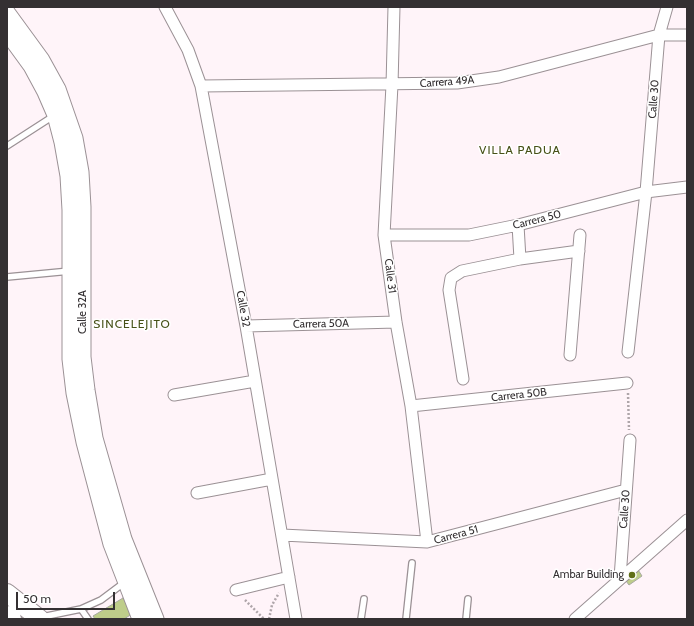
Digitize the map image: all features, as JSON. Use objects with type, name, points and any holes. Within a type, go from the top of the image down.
[{"type":"highway","points":[[7,593],[37,619]]},
{"type":"highway","points":[[7,615],[12,619]]},
{"type":"main road","name":"Calle 32A","points":[[7,12],[45,66],[67,111],[75,138],[82,172],[83,358],[95,438],[124,539],[156,619]]},
{"type":"main road","name":"Calle 32A","points":[[7,33],[31,66],[55,115],[62,142],[68,176],[70,359],[74,393],[84,442],[111,544],[140,619]]},
{"type":"street","name":"Calle 32","points":[[165,7],[188,50],[201,86],[256,381],[296,619]]},
{"type":"street","name":"Calle 31","points":[[394,7],[392,85],[384,235],[396,322],[410,406],[427,542]]},
{"type":"street","name":"Calle 30","points":[[628,352],[646,192],[659,35],[667,7]]},
{"type":"street","name":"Carrera 49A","points":[[201,86],[392,85],[457,83],[498,77],[659,35],[687,35]]},
{"type":"street","name":"Carrera 50","points":[[384,235],[469,235],[518,225],[646,192],[687,187]]},
{"type":"street","points":[[518,225],[520,259]]},
{"type":"street","points":[[570,355],[580,235]]},
{"type":"street","points":[[463,379],[449,290],[451,278],[462,271],[520,259],[579,251]]},
{"type":"street","name":"Carrera 50A","points":[[246,326],[396,322]]},
{"type":"street","points":[[174,395],[256,381]]},
{"type":"street","name":"Carrera 50B","points":[[410,406],[628,383]]},
{"type":"street","name":"Calle 30","points":[[620,578],[630,440]]},
{"type":"street","points":[[197,493],[272,479]]},
{"type":"street","name":"Carrera 51","points":[[282,535],[427,542],[626,490]]},
{"type":"street","points":[[575,619],[687,520]]},
{"type":"street","points":[[236,590],[289,577]]},
{"type":"lane","points":[[7,146],[55,115]]},
{"type":"lane","points":[[7,277],[70,271]]},
{"type":"lane","points":[[406,619],[412,563]]},
{"type":"lane","points":[[37,619],[81,609],[101,600],[125,582]]},
{"type":"lane","points":[[361,619],[364,599]]},
{"type":"lane","points":[[466,619],[468,599]]},
{"type":"lane","points":[[81,609],[88,619]]},
{"type":"path","points":[[270,619],[272,605],[289,577]]},
{"type":"path","points":[[236,590],[246,602],[260,613],[264,619]]},
{"type":"building","name":"Ambar Building","points":[[635,565],[642,576],[629,585],[621,574]]},
{"type":"building","points":[[123,598],[132,614],[124,619],[95,619],[93,616]]},
{"type":"place","name":"Ambar Building","points":[[632,575]]},
{"type":"district","name":"VILLA PADUA","points":[[520,150]]},
{"type":"district","name":"SINCELEJITO","points":[[132,324]]}]
